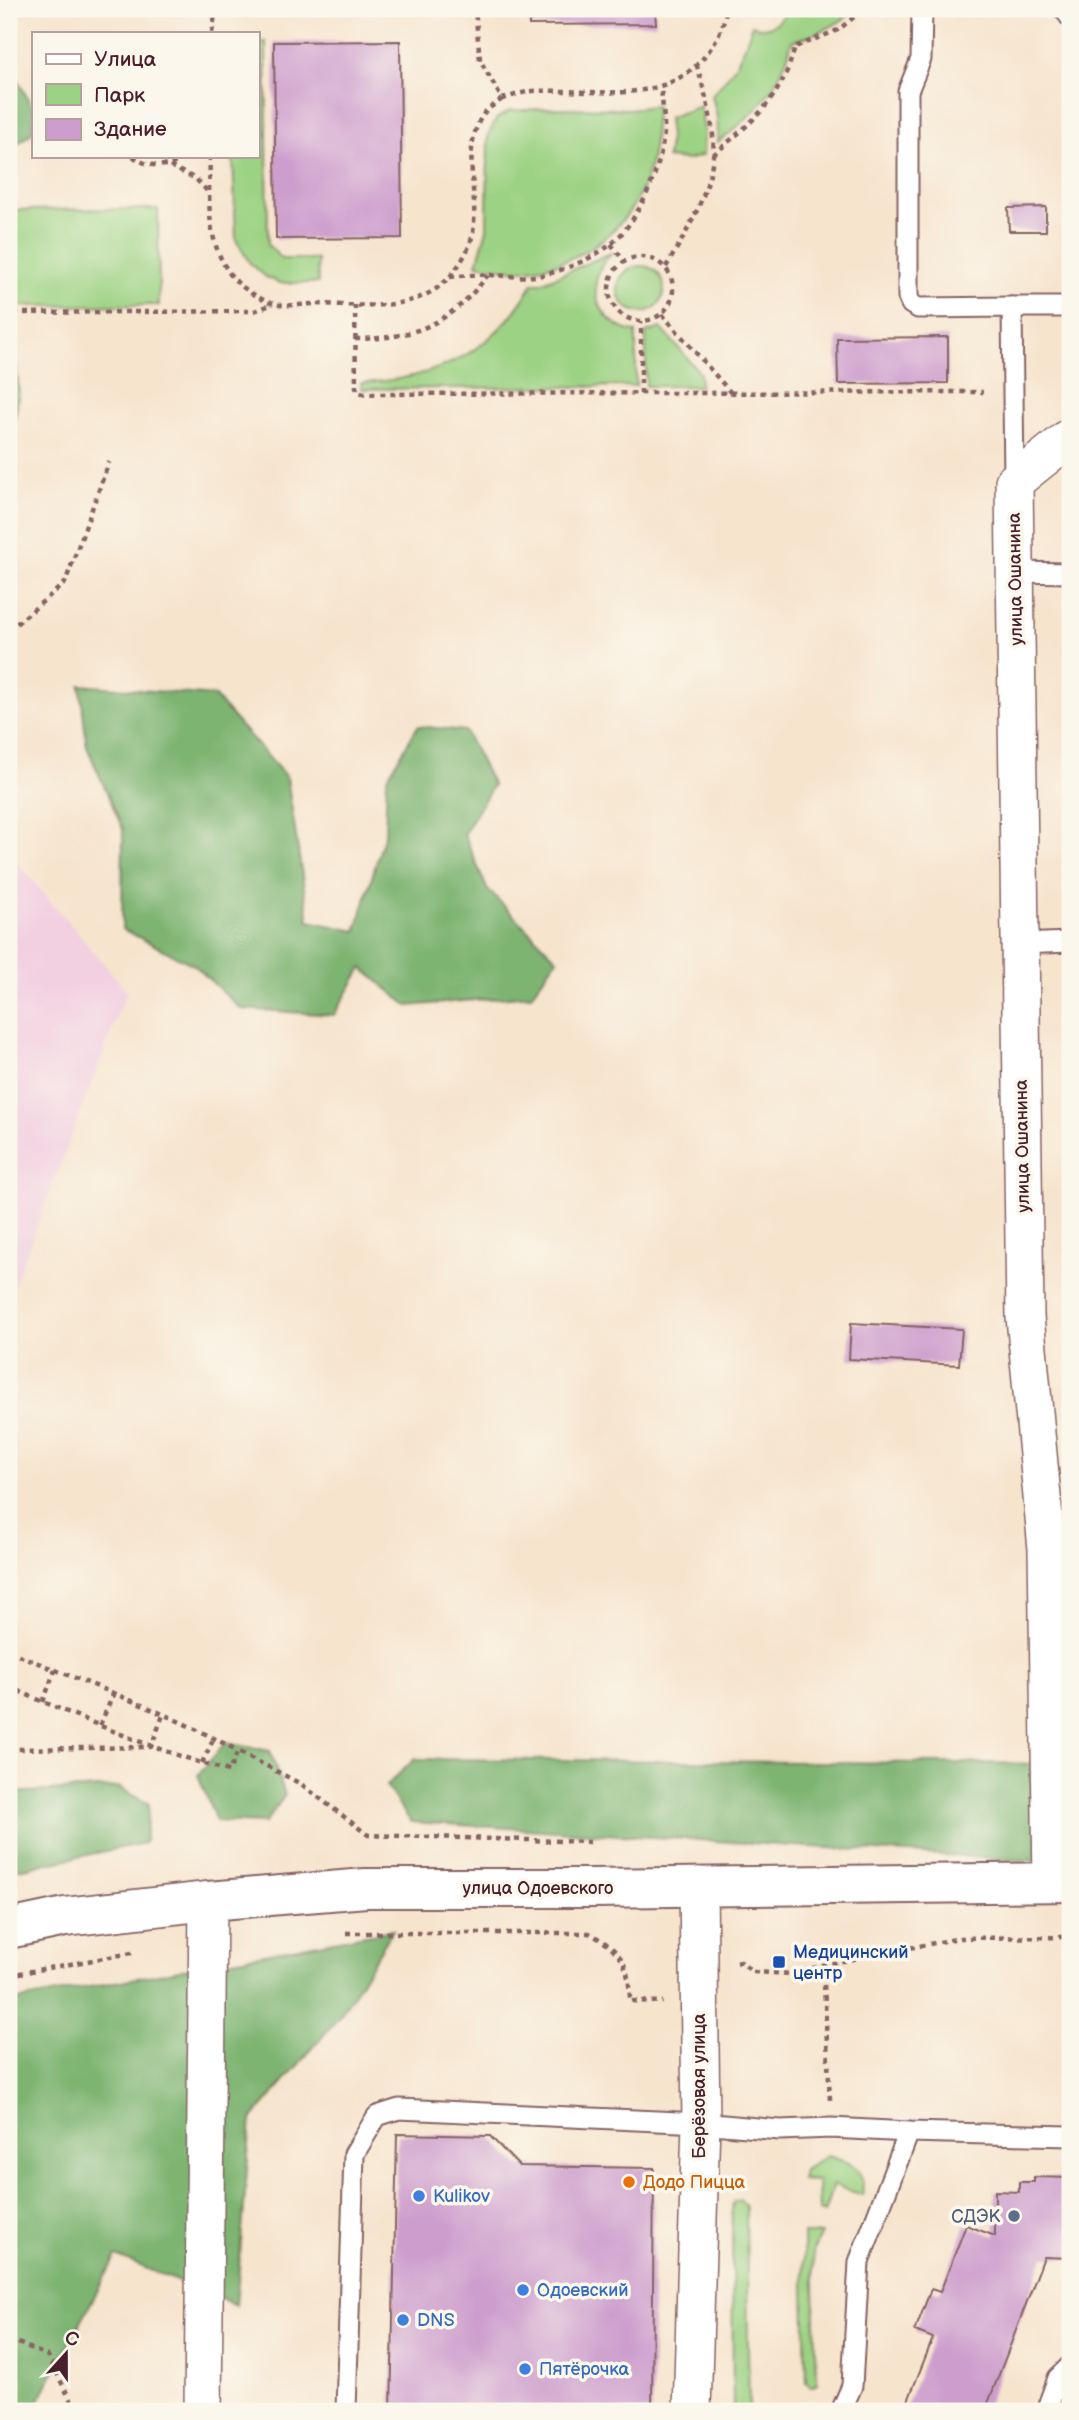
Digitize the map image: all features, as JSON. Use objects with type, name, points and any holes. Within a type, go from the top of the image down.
[{"type":"street","points":[[1014,482],[1070,437]]},
{"type":"street","name":"улица Ошанина","points":[[1014,482],[1024,1317],[1047,1549],[1061,1882]]},
{"type":"street","name":"улица Одоевского","points":[[9,1929],[65,1917],[208,1901],[366,1888],[1061,1882]]},
{"type":"street","name":"Берёзовая улица","points":[[692,2411],[701,2123],[698,1886]]},
{"type":"street","points":[[203,2411],[208,1901]]},
{"type":"lane","points":[[922,9],[921,60],[910,80],[908,91],[908,297],[911,304],[918,308],[1070,307]]},
{"type":"lane","points":[[1064,9],[1070,17]]},
{"type":"lane","points":[[1012,307],[1014,482]]},
{"type":"lane","points":[[1015,572],[1070,573]]},
{"type":"lane","points":[[1020,944],[1070,942]]},
{"type":"lane","points":[[346,2411],[354,2154],[377,2116],[399,2109],[701,2123],[780,2130],[831,2127],[1070,2136]]},
{"type":"lane","points":[[841,2411],[852,2386],[859,2262],[909,2132]]},
{"type":"lane","points":[[1046,2411],[1058,2378],[1070,2365]]},
{"type":"path","points":[[212,32],[216,9]]},
{"type":"path","points":[[475,9],[480,60],[502,99]]},
{"type":"path","points":[[14,313],[254,311],[274,304],[383,306],[413,300],[435,291],[463,259],[474,233],[472,162],[474,136],[483,114],[502,99],[530,91],[641,92],[661,87],[697,66],[713,47],[724,22],[726,9]]},
{"type":"path","points":[[713,155],[751,122],[774,97],[789,71],[795,47],[838,30],[864,9]]},
{"type":"path","points":[[666,267],[689,229],[702,198],[713,155],[709,114],[697,66]]},
{"type":"path","points":[[449,277],[488,275],[523,278],[548,274],[582,261],[611,244],[630,222],[658,165],[664,138],[661,87]]},
{"type":"path","points":[[137,158],[152,165],[169,165],[183,158]]},
{"type":"path","points":[[210,158],[209,222],[218,251],[231,276],[252,293],[274,304]]},
{"type":"path","points":[[169,165],[196,179],[209,193]]},
{"type":"path","points":[[611,244],[624,261]]},
{"type":"path","points":[[635,256],[652,257],[666,267],[674,283],[672,300],[662,314],[646,321],[629,320],[615,310],[608,294],[610,277],[619,263],[635,256]]},
{"type":"path","points":[[355,339],[384,339],[411,334],[437,323],[473,294],[488,275]]},
{"type":"path","points":[[355,305],[356,387],[358,392],[366,394],[1013,392]]},
{"type":"path","points":[[662,314],[732,393]]},
{"type":"path","points":[[641,321],[641,394]]},
{"type":"path","points":[[9,630],[65,583],[108,462]]},
{"type":"path","points":[[9,1651],[214,1738],[301,1784],[368,1836],[591,1842]]},
{"type":"path","points":[[43,1702],[55,1670]]},
{"type":"path","points":[[9,1687],[151,1747],[229,1771],[238,1751]]},
{"type":"path","points":[[100,1726],[113,1695]]},
{"type":"path","points":[[151,1747],[163,1715]]},
{"type":"path","points":[[202,1763],[214,1738]]},
{"type":"path","points":[[9,1751],[151,1747]]},
{"type":"path","points":[[334,1933],[589,1933],[608,1944],[623,1959],[630,1976],[630,2001],[672,2003],[674,1972],[741,1962],[752,1972],[794,1974],[823,1965],[960,1938],[1070,1937]]},
{"type":"path","points":[[9,1975],[144,1951]]},
{"type":"path","points":[[823,1965],[831,2127]]},
{"type":"path","points":[[9,2339],[48,2356],[76,2411]]},
{"type":"shaded area","points":[[9,853],[127,991],[9,1298]]},
{"type":"green space","points":[[787,9],[857,9],[826,29],[792,41],[781,72],[765,98],[718,142],[717,117],[712,95],[737,63],[752,25],[763,28],[773,25]]},
{"type":"green space","points":[[259,42],[266,42],[268,245],[282,259],[317,259],[318,283],[279,283],[266,277],[250,263],[236,240],[233,158],[259,158]]},
{"type":"green space","points":[[9,63],[32,107],[32,133],[9,150]]},
{"type":"green space","points":[[656,106],[653,149],[646,179],[623,220],[607,236],[588,250],[544,267],[515,270],[477,264],[487,229],[488,135],[497,118],[510,111]]},
{"type":"green space","points":[[700,106],[704,131],[703,155],[688,160],[667,158],[670,136],[668,118]]},
{"type":"green space","points":[[158,209],[159,305],[14,306],[13,210]]},
{"type":"green space","points":[[611,253],[599,271],[596,292],[598,302],[609,319],[626,330],[636,332],[636,386],[361,389],[361,383],[415,375],[462,357],[501,327],[533,283],[541,283]]},
{"type":"green space","points":[[641,266],[658,272],[664,289],[658,306],[641,312],[624,306],[618,289],[624,272]]},
{"type":"green space","points":[[9,320],[19,392],[9,460]]},
{"type":"green space","points":[[661,328],[700,373],[700,386],[646,386],[646,333]]},
{"type":"green space","points":[[80,685],[214,696],[287,778],[309,921],[356,931],[385,833],[387,778],[418,726],[465,731],[493,785],[464,834],[487,889],[557,959],[531,995],[408,1006],[362,968],[334,1015],[241,1009],[194,965],[122,929],[123,829],[87,747]]},
{"type":"green space","points":[[225,1743],[270,1751],[285,1795],[265,1823],[216,1821],[198,1775]]},
{"type":"green space","points":[[415,1759],[1070,1764],[1070,1863],[411,1822],[386,1786]]},
{"type":"green space","points":[[118,1787],[149,1804],[145,1843],[9,1871],[9,1793]]},
{"type":"green space","points":[[393,1930],[339,2017],[251,2120],[236,2305],[116,2256],[33,2411],[9,2411],[9,2002]]},
{"type":"green space","points":[[827,2156],[855,2168],[863,2186],[862,2195],[833,2185],[824,2213],[819,2211],[818,2181],[802,2180],[804,2170]]},
{"type":"green space","points":[[741,2200],[746,2207],[749,2411],[733,2411],[732,2209],[733,2202]]},
{"type":"green space","points":[[803,2234],[821,2234],[813,2251],[817,2384],[811,2387],[806,2382]]},
{"type":"building","points":[[529,9],[655,9],[656,24],[529,25]]},
{"type":"building","points":[[400,41],[402,238],[276,239],[274,42]]},
{"type":"building","points":[[1046,207],[1046,231],[1009,231],[1008,208]]},
{"type":"building","points":[[948,337],[948,383],[838,384],[837,338]]},
{"type":"building","points":[[851,1323],[962,1329],[959,1365],[849,1359]]},
{"type":"building","name":"Одоевский","points":[[397,2134],[490,2136],[519,2166],[654,2168],[652,2411],[391,2411]]},
{"type":"building","points":[[1034,2177],[1070,2178],[1070,2258],[1044,2257],[985,2411],[904,2411],[933,2338],[915,2331],[931,2289],[940,2292],[966,2225],[995,2236],[995,2191],[1019,2192],[1019,2182],[1034,2182]]},
{"type":"place","name":"Медицинский центр","points":[[779,1962]]},
{"type":"place","name":"Додо Пицца","points":[[629,2182]]},
{"type":"place","name":"Kulikov","points":[[419,2196]]},
{"type":"place","name":"СДЭК","points":[[1014,2216]]},
{"type":"place","name":"Одоевский","points":[[523,2290]]},
{"type":"place","name":"DNS","points":[[403,2320]]},
{"type":"place","name":"Пятёрочка","points":[[525,2369]]}]
